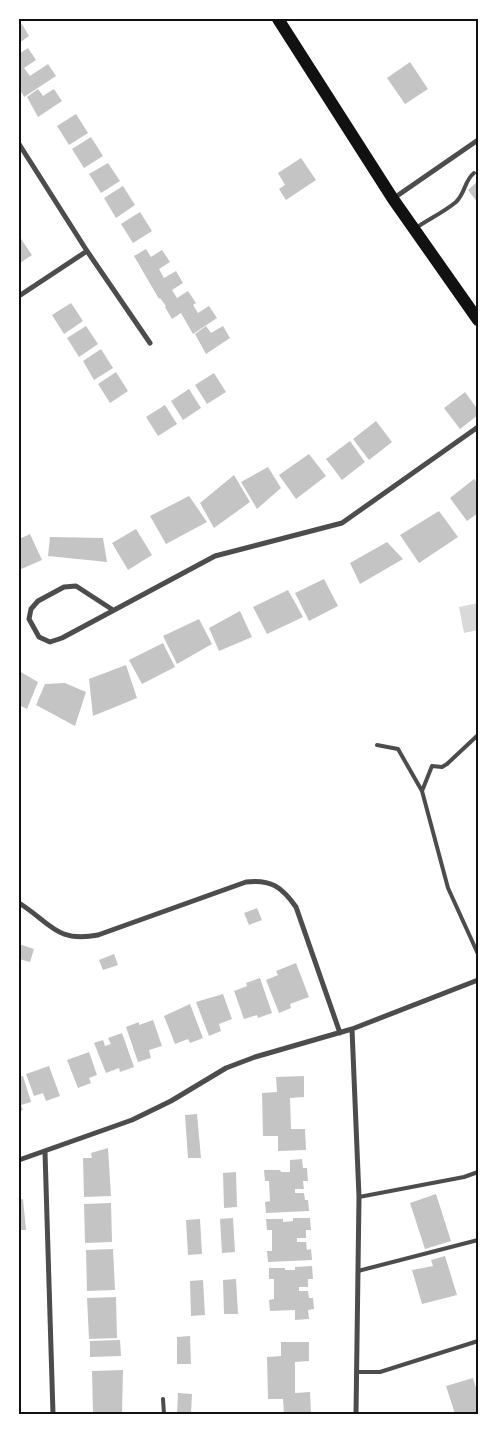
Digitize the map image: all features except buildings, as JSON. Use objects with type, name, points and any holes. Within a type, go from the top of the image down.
[{"type":"main road","points":[[278,19],[393,199],[478,320]]},
{"type":"street","points":[[393,199],[478,140]]},
{"type":"street","points":[[19,144],[87,251],[150,343]]},
{"type":"street","points":[[19,296],[87,251]]},
{"type":"street","points":[[113,610],[76,586],[64,588],[38,601],[31,609],[30,619],[39,637],[50,642],[62,638],[215,556],[342,523],[478,427]]},
{"type":"street","points":[[19,903],[68,937],[83,938],[98,935],[246,882],[260,880],[276,886],[287,894],[296,907],[340,1033]]},
{"type":"street","points":[[19,1160],[132,1120],[170,1101],[226,1068],[255,1057],[352,1029],[478,980]]},
{"type":"street","points":[[352,1029],[359,1197],[356,1414]]},
{"type":"street","points":[[45,1152],[53,1414]]},
{"type":"lane","points":[[414,229],[456,202],[463,193],[468,178],[474,173]]},
{"type":"lane","points":[[422,791],[432,766],[442,767],[447,764],[478,735]]},
{"type":"lane","points":[[377,745],[398,749],[422,791],[448,888],[478,954]]},
{"type":"lane","points":[[359,1197],[464,1177],[478,1172]]},
{"type":"lane","points":[[358,1271],[478,1240]]},
{"type":"lane","points":[[357,1372],[380,1372],[478,1341]]},
{"type":"lane","points":[[163,1399],[164,1414]]},
{"type":"shaded area","points":[[478,603],[478,630],[464,633],[459,607]]}]
